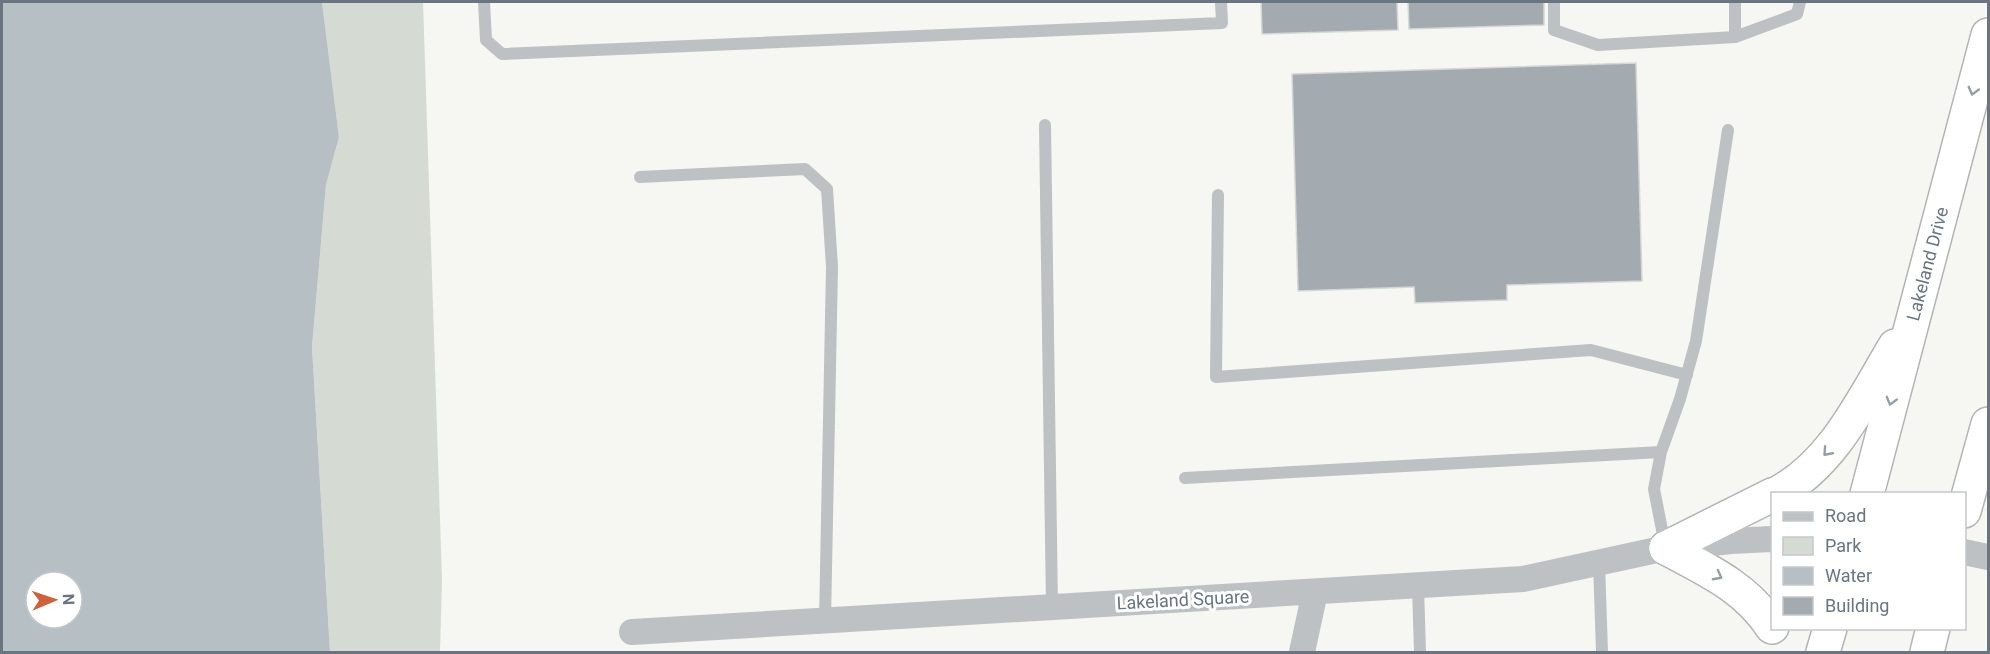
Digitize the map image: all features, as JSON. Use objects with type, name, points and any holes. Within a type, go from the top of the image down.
[{"type":"highway","name":"Lakeland Drive","points":[[1868,492],[1989,34]]},
{"type":"highway","points":[[1778,492],[1791,486],[1830,450],[1914,314]]},
{"type":"highway","points":[[1966,508],[1989,424]]},
{"type":"highway","points":[[1666,548],[1771,496]]},
{"type":"highway","points":[[1666,548],[1729,582],[1760,609],[1771,625]]},
{"type":"highway","points":[[1774,630],[1783,652]]},
{"type":"highway","points":[[1823,652],[1829,630]]},
{"type":"highway","points":[[1927,652],[1932,630]]},
{"type":"street","name":"Lakeland Square","points":[[632,632],[1523,579],[1666,548],[1771,539]]},
{"type":"street","points":[[1966,552],[1989,557]]},
{"type":"street","points":[[1302,652],[1315,592]]},
{"type":"lane","points":[[484,2],[486,40],[502,54],[1222,23],[1221,2]]},
{"type":"lane","points":[[1554,2],[1554,30],[1598,45],[1735,37],[1797,14],[1800,2]]},
{"type":"lane","points":[[1735,2],[1735,37]]},
{"type":"lane","points":[[1045,125],[1052,607]]},
{"type":"lane","points":[[1666,548],[1654,489],[1661,452],[1680,399],[1698,330],[1728,130]]},
{"type":"lane","points":[[640,177],[805,170],[827,189],[832,267],[825,621]]},
{"type":"lane","points":[[1218,195],[1216,377],[1591,350],[1687,375]]},
{"type":"lane","points":[[1185,478],[1661,452]]},
{"type":"lane","points":[[1599,562],[1602,652]]},
{"type":"lane","points":[[1418,587],[1420,652]]},
{"type":"green space","points":[[322,2],[423,2],[442,580],[440,652],[330,652],[312,347],[326,185],[339,137]]},
{"type":"water","points":[[2,2],[322,2],[339,137],[326,185],[312,347],[330,652],[2,652]]},
{"type":"building","points":[[1261,2],[1397,2],[1398,30],[1262,34]]},
{"type":"building","points":[[1408,2],[1544,2],[1544,25],[1409,29]]},
{"type":"building","points":[[1636,63],[1642,281],[1507,285],[1507,300],[1415,303],[1414,287],[1298,291],[1292,74]]}]
